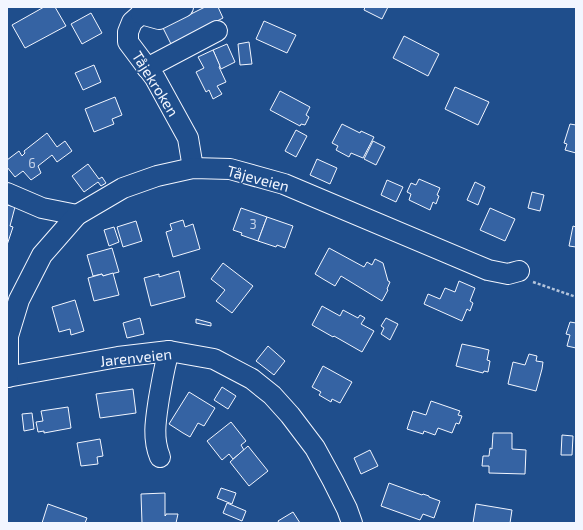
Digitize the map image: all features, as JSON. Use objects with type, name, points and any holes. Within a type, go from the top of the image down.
[{"type":"street","points":[[145,11],[159,19],[183,7]]},
{"type":"street","name":"Tåjekroken","points":[[145,11],[132,22],[128,32],[128,42],[155,78],[188,138],[193,168]]},
{"type":"street","points":[[147,68],[216,31]]},
{"type":"street","name":"Tåjeveien","points":[[7,377],[8,336],[19,300],[42,255],[78,215],[123,188],[157,176],[193,168],[230,169],[284,184],[488,270],[508,274],[519,271]]},
{"type":"street","points":[[7,193],[42,208],[78,215]]},
{"type":"street","points":[[160,457],[155,436],[155,424],[164,369],[169,351]]},
{"type":"street","name":"Jarenveien","points":[[7,377],[169,351],[214,359],[252,379],[272,395],[290,415],[315,448],[347,509],[352,523]]},
{"type":"path","points":[[519,271],[528,280],[576,297]]},
{"type":"building","points":[[44,7],[55,7],[66,26],[25,48],[12,25]]},
{"type":"building","points":[[205,7],[218,7],[223,18],[171,44],[163,28]]},
{"type":"building","points":[[365,7],[388,7],[382,19],[364,10]]},
{"type":"building","points":[[91,13],[102,33],[82,44],[71,24]]},
{"type":"building","points":[[264,21],[296,35],[287,53],[256,39]]},
{"type":"building","points":[[404,36],[439,54],[428,76],[393,58]]},
{"type":"building","points":[[249,42],[252,64],[240,65],[238,44]]},
{"type":"building","points":[[227,44],[235,62],[221,69],[213,50]]},
{"type":"building","points":[[213,50],[226,82],[217,86],[222,94],[213,99],[209,90],[206,92],[196,72],[204,68],[198,57]]},
{"type":"building","points":[[94,65],[101,82],[83,90],[75,73]]},
{"type":"building","points":[[455,87],[489,102],[478,125],[445,109]]},
{"type":"building","points":[[280,91],[310,107],[306,115],[309,117],[305,125],[301,124],[300,126],[270,110]]},
{"type":"building","points":[[115,97],[122,115],[112,119],[114,124],[94,132],[85,109]]},
{"type":"building","points":[[342,124],[360,133],[361,131],[374,137],[363,158],[351,153],[349,157],[336,150],[338,146],[332,143]]},
{"type":"building","points":[[570,124],[576,125],[576,153],[565,150],[567,144],[564,143]]},
{"type":"building","points":[[296,130],[307,136],[296,157],[285,151]]},
{"type":"building","points":[[47,133],[57,147],[65,141],[72,151],[57,162],[52,155],[38,166],[41,173],[31,180],[23,171],[15,177],[7,167],[7,160],[19,151],[22,156],[25,153],[24,151]]},
{"type":"building","points":[[373,141],[385,147],[376,165],[364,159]]},
{"type":"building","points":[[317,159],[337,168],[330,184],[310,175]]},
{"type":"building","points":[[88,164],[99,179],[102,177],[106,183],[101,186],[98,182],[84,192],[72,176]]},
{"type":"building","points":[[419,179],[440,188],[437,195],[439,196],[436,204],[433,202],[430,210],[409,200],[411,194],[407,192],[411,183],[416,185]]},
{"type":"building","points":[[387,180],[403,187],[396,202],[381,195]]},
{"type":"building","points":[[475,182],[485,187],[478,205],[467,200]]},
{"type":"building","points":[[532,192],[544,195],[540,211],[528,208]]},
{"type":"building","points":[[7,205],[15,207],[10,226],[13,227],[7,245]]},
{"type":"building","points":[[241,208],[267,217],[258,241],[241,235],[242,233],[233,230]]},
{"type":"building","points":[[490,208],[515,219],[505,241],[480,230]]},
{"type":"building","points":[[267,217],[293,226],[285,248],[277,245],[276,247],[258,241]]},
{"type":"building","points":[[183,220],[185,227],[193,224],[200,249],[173,257],[166,232],[172,230],[170,224]]},
{"type":"building","points":[[136,221],[142,241],[123,247],[117,227]]},
{"type":"building","points":[[573,226],[576,227],[576,247],[569,246]]},
{"type":"building","points":[[114,227],[119,242],[109,246],[104,230]]},
{"type":"building","points":[[112,248],[119,272],[103,276],[102,274],[93,276],[87,255]]},
{"type":"building","points":[[329,248],[364,267],[367,262],[372,265],[375,259],[383,263],[388,281],[390,282],[387,289],[388,290],[382,301],[341,276],[335,286],[315,274]]},
{"type":"building","points":[[223,263],[253,286],[232,313],[216,301],[225,290],[211,279]]},
{"type":"building","points":[[179,271],[185,297],[151,306],[144,278],[159,274],[159,277]]},
{"type":"building","points":[[113,273],[119,295],[94,301],[88,278]]},
{"type":"building","points":[[459,281],[475,288],[470,301],[473,303],[470,311],[467,309],[462,321],[424,304],[428,294],[440,299],[445,288],[455,292]]},
{"type":"building","points":[[75,300],[84,331],[71,335],[70,329],[59,332],[52,307]]},
{"type":"building","points":[[322,306],[340,316],[343,310],[358,318],[360,315],[365,318],[361,324],[374,331],[362,352],[312,325]]},
{"type":"building","points":[[140,318],[144,334],[127,338],[123,323]]},
{"type":"building","points":[[386,318],[398,324],[390,340],[381,334],[384,328],[381,326]]},
{"type":"building","points":[[196,319],[211,323],[211,326],[196,323]]},
{"type":"building","points":[[570,322],[576,323],[576,348],[567,346],[570,335],[566,334]]},
{"type":"building","points":[[462,344],[489,350],[487,360],[490,361],[488,372],[484,371],[483,373],[456,366]]},
{"type":"building","points":[[268,346],[285,361],[274,375],[256,361]]},
{"type":"building","points":[[529,354],[537,356],[536,361],[543,362],[536,391],[508,384],[513,362],[525,365]]},
{"type":"building","points":[[323,366],[352,382],[340,403],[332,399],[331,402],[319,395],[321,392],[312,387]]},
{"type":"building","points":[[222,387],[236,396],[228,409],[214,400]]},
{"type":"building","points":[[133,389],[136,413],[100,418],[96,394]]},
{"type":"building","points":[[189,392],[215,408],[204,426],[198,423],[190,437],[169,424]]},
{"type":"building","points":[[431,401],[460,411],[458,415],[462,416],[459,424],[456,423],[452,433],[438,428],[435,435],[424,431],[423,434],[407,429],[413,411],[426,415]]},
{"type":"building","points":[[68,407],[71,428],[44,433],[44,431],[38,432],[36,422],[43,421],[41,411]]},
{"type":"building","points":[[32,413],[34,429],[24,431],[22,414]]},
{"type":"building","points":[[231,422],[246,441],[241,445],[244,450],[233,459],[229,454],[222,460],[207,441]]},
{"type":"building","points":[[493,433],[512,433],[512,449],[526,450],[525,474],[489,473],[489,466],[482,466],[483,456],[489,456],[490,448],[492,449]]},
{"type":"building","points":[[562,435],[573,436],[572,455],[561,455]]},
{"type":"building","points":[[100,439],[103,456],[97,457],[98,464],[81,466],[77,443]]},
{"type":"building","points":[[248,446],[268,471],[249,486],[230,462]]},
{"type":"building","points":[[370,450],[378,466],[361,474],[354,458]]},
{"type":"building","points":[[389,483],[440,501],[434,518],[423,514],[420,520],[381,506]]},
{"type":"building","points":[[221,488],[236,493],[232,504],[217,498]]},
{"type":"building","points":[[165,493],[165,516],[166,514],[178,514],[176,523],[142,523],[141,494]]},
{"type":"building","points":[[227,503],[246,511],[242,521],[223,513]]},
{"type":"building","points":[[48,504],[87,518],[85,523],[42,523]]},
{"type":"building","points":[[476,504],[512,510],[510,523],[473,523]]},
{"type":"building","points":[[293,512],[300,523],[279,523],[278,521]]}]
